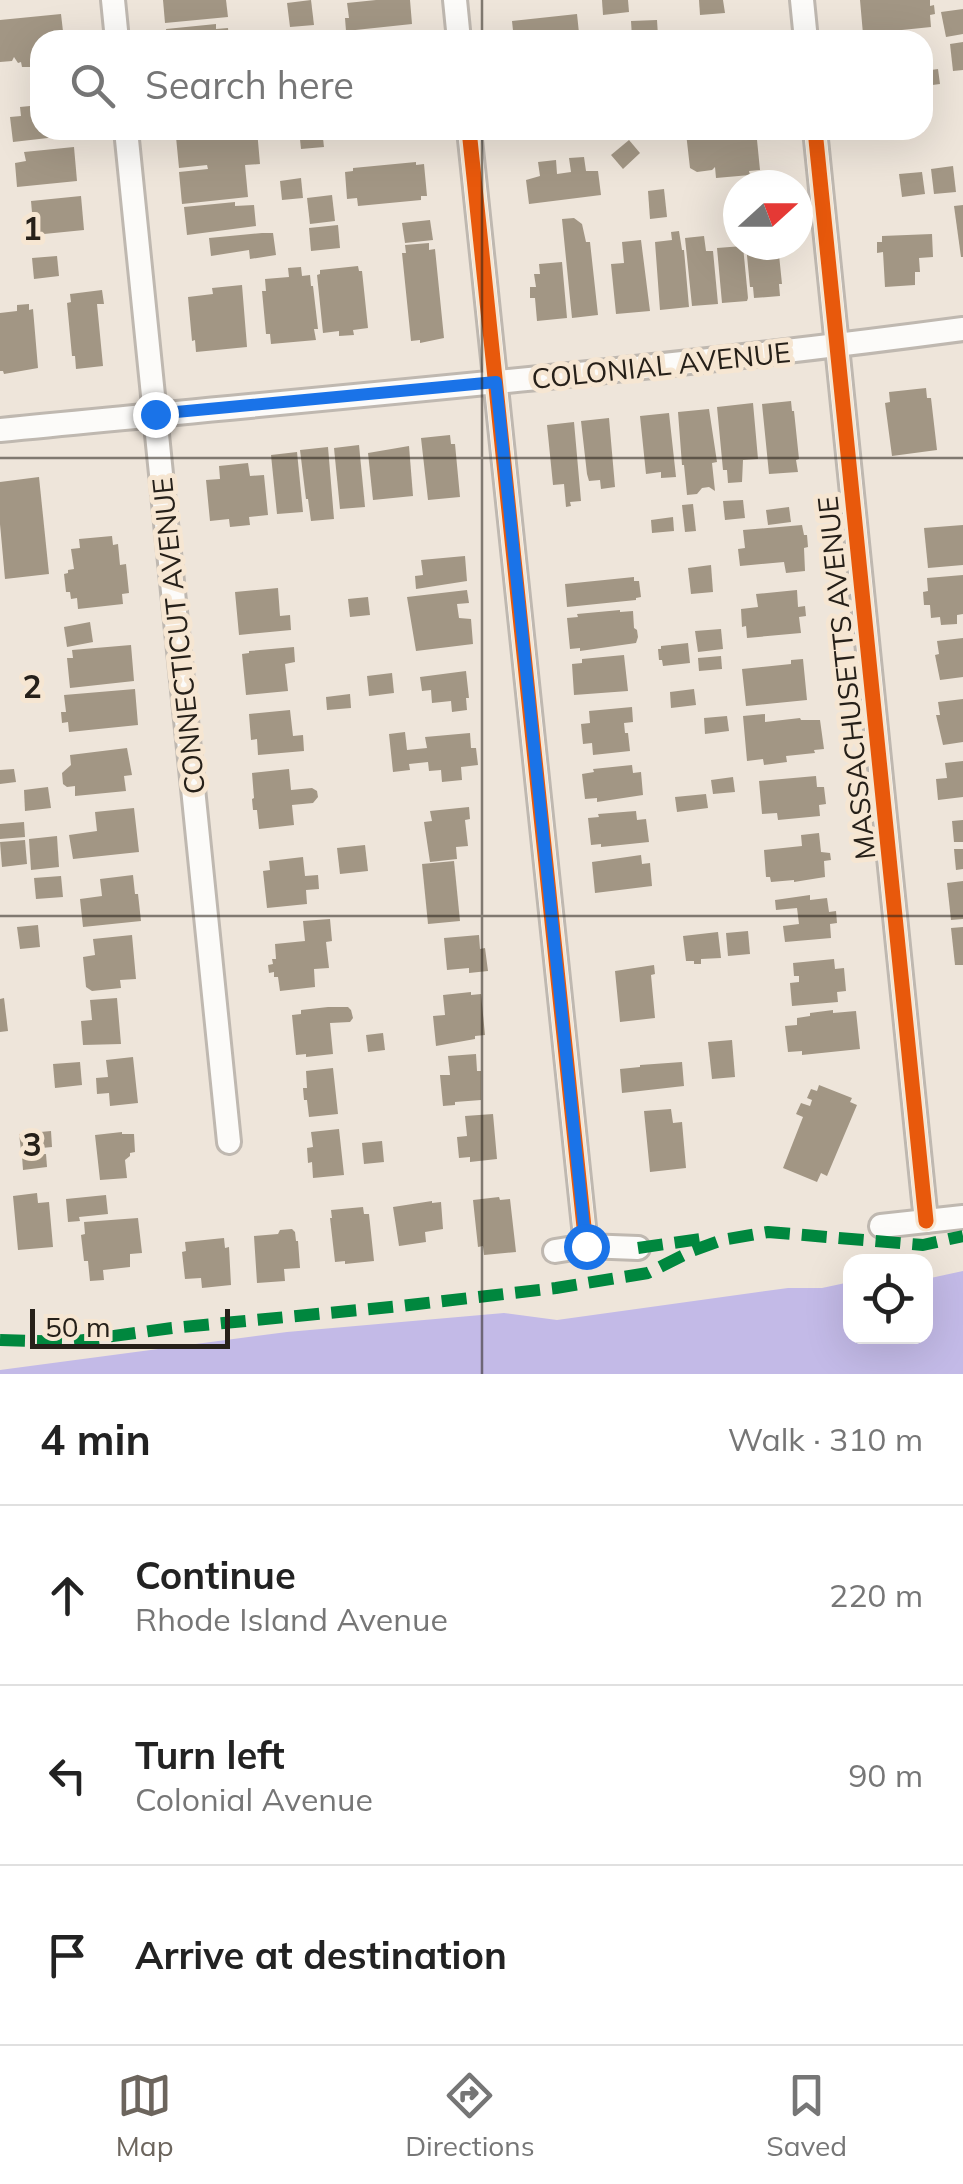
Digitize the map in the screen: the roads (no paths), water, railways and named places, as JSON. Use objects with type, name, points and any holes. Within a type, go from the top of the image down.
[{"type":"street","points":[[113,0],[116,30]]},
{"type":"street","points":[[455,0],[458,30]]},
{"type":"street","points":[[802,0],[805,30]]},
{"type":"street","name":"CONNECTICUT AVENUE","points":[[127,140],[229,1142]]},
{"type":"street","points":[[470,140],[586,1246]]},
{"type":"street","name":"MASSACHUSETTS AVENUE","points":[[816,140],[926,1221]]},
{"type":"street","name":"COLONIAL AVENUE","points":[[0,430],[496,382],[963,329]]},
{"type":"street","points":[[881,1226],[963,1217]]},
{"type":"street","points":[[555,1252],[586,1246],[638,1248]]}]
